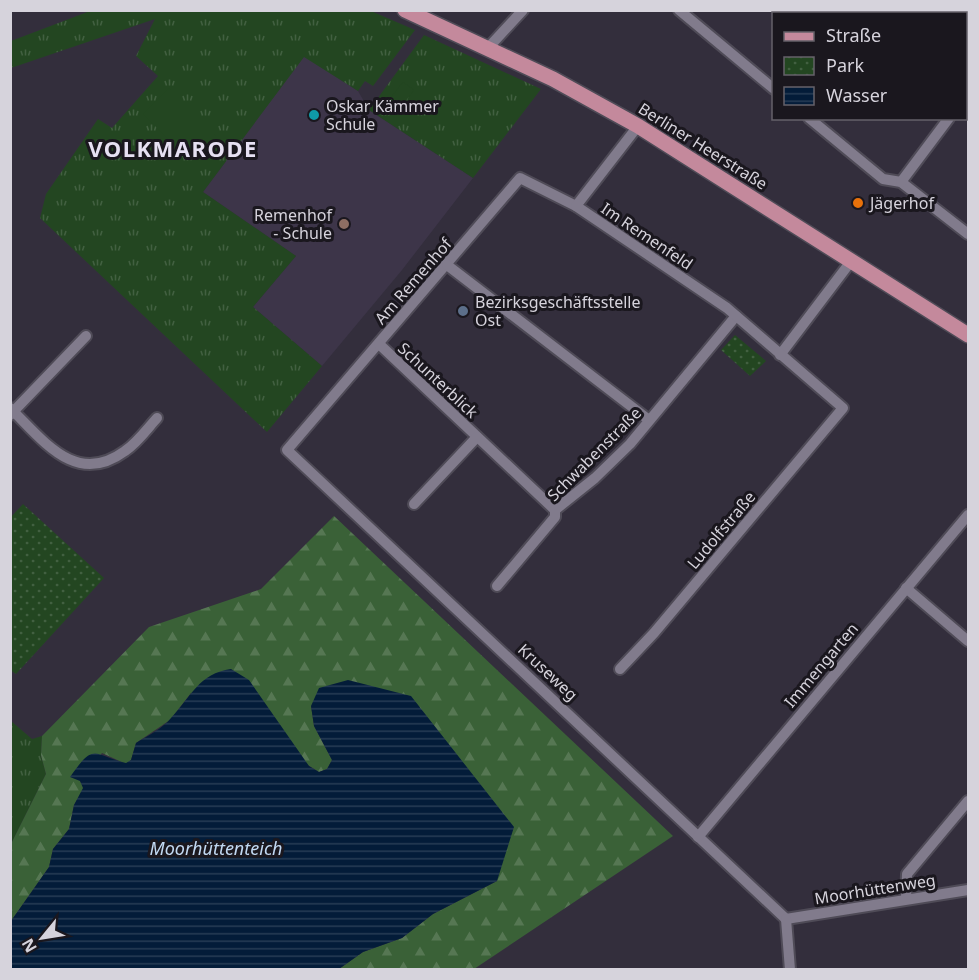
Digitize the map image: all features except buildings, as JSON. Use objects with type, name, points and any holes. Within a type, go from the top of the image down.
[{"type":"main road","name":"Berliner Heerstraße","points":[[405,10],[553,79],[638,126],[969,335]]},
{"type":"street","points":[[489,48],[523,10]]},
{"type":"street","points":[[679,10],[772,87]]},
{"type":"street","points":[[811,120],[883,179],[901,182],[969,234]]},
{"type":"street","points":[[901,182],[948,120]]},
{"type":"street","name":"Im Remenfeld","points":[[638,126],[576,206],[736,316],[843,408]]},
{"type":"street","name":"Am Remenhof","points":[[287,450],[520,178],[576,206]]},
{"type":"street","points":[[780,355],[852,260]]},
{"type":"street","points":[[447,265],[649,420]]},
{"type":"street","name":"Schwabenstraße","points":[[497,586],[555,517],[555,510],[595,478],[649,420],[736,316]]},
{"type":"street","points":[[86,336],[12,412],[57,452],[81,466],[93,465],[118,456],[157,418]]},
{"type":"street","name":"Schunterblick","points":[[379,344],[555,510]]},
{"type":"street","name":"Ludolfstraße","points":[[620,669],[654,633],[843,408]]},
{"type":"street","name":"Schunterblick","points":[[414,504],[477,437]]},
{"type":"street","name":"Kruseweg","points":[[287,450],[576,719],[786,919]]},
{"type":"street","name":"Immengarten","points":[[698,837],[969,514]]},
{"type":"street","points":[[906,588],[969,641]]},
{"type":"street","points":[[906,898],[907,874],[969,801]]},
{"type":"street","name":"Moorhüttenweg","points":[[786,919],[906,898],[969,890]]},
{"type":"street","points":[[786,919],[790,969]]},
{"type":"shaded area","points":[[811,11],[927,11],[926,12]]},
{"type":"shaded area","name":"Remenhof - Schule","points":[[304,56],[358,91],[369,110],[473,178],[402,270],[322,366],[253,307],[296,256],[203,192]]},
{"type":"green space","points":[[90,11],[371,11],[415,30],[373,86],[365,81],[358,91],[304,57],[203,192],[296,256],[253,307],[322,366],[267,432],[40,218],[46,194],[98,119],[112,128],[158,76],[136,56],[155,19],[11,68],[11,41]]},
{"type":"green space","points":[[424,35],[541,89],[473,178],[369,110]]},
{"type":"green space","points":[[403,82],[414,90],[396,114],[385,105]]},
{"type":"green space","points":[[169,88],[216,136],[190,161],[143,114]]},
{"type":"green space","points":[[735,335],[766,361],[750,376],[721,350]]},
{"type":"green space","points":[[23,504],[104,578],[16,674],[10,670],[10,518]]},
{"type":"green space","points":[[334,516],[673,836],[474,969],[339,969],[363,952],[402,938],[433,914],[497,881],[311,706],[314,726],[332,760],[327,769],[319,772],[191,693],[170,720],[136,743],[131,760],[126,764],[102,753],[80,781],[84,788],[74,805],[69,829],[53,849],[49,867],[11,921],[11,844],[46,774],[41,755],[42,736],[149,627],[261,589]]},
{"type":"green space","points":[[11,721],[32,739],[42,736],[41,755],[46,774],[11,844]]},
{"type":"water","name":"Moorhüttenteich","points":[[231,669],[249,680],[309,766],[319,772],[327,769],[332,760],[314,726],[311,706],[319,688],[348,680],[411,696],[514,827],[497,881],[433,914],[402,938],[363,952],[339,969],[11,969],[11,921],[49,867],[53,849],[69,829],[74,805],[83,788],[80,781],[70,777],[78,766],[85,758],[95,754],[126,763],[131,760],[136,743],[167,722],[196,687],[211,675]]},
{"type":"place","name":"Oskar Kämmer Schule","points":[[314,115]]},
{"type":"place","name":"Jägerhof","points":[[858,203]]},
{"type":"place","name":"Remenhof - Schule","points":[[344,224]]},
{"type":"place","name":"Bezirksgeschäftsstelle Ost","points":[[463,311]]},
{"type":"district","name":"VOLKMARODE","points":[[173,148]]}]
